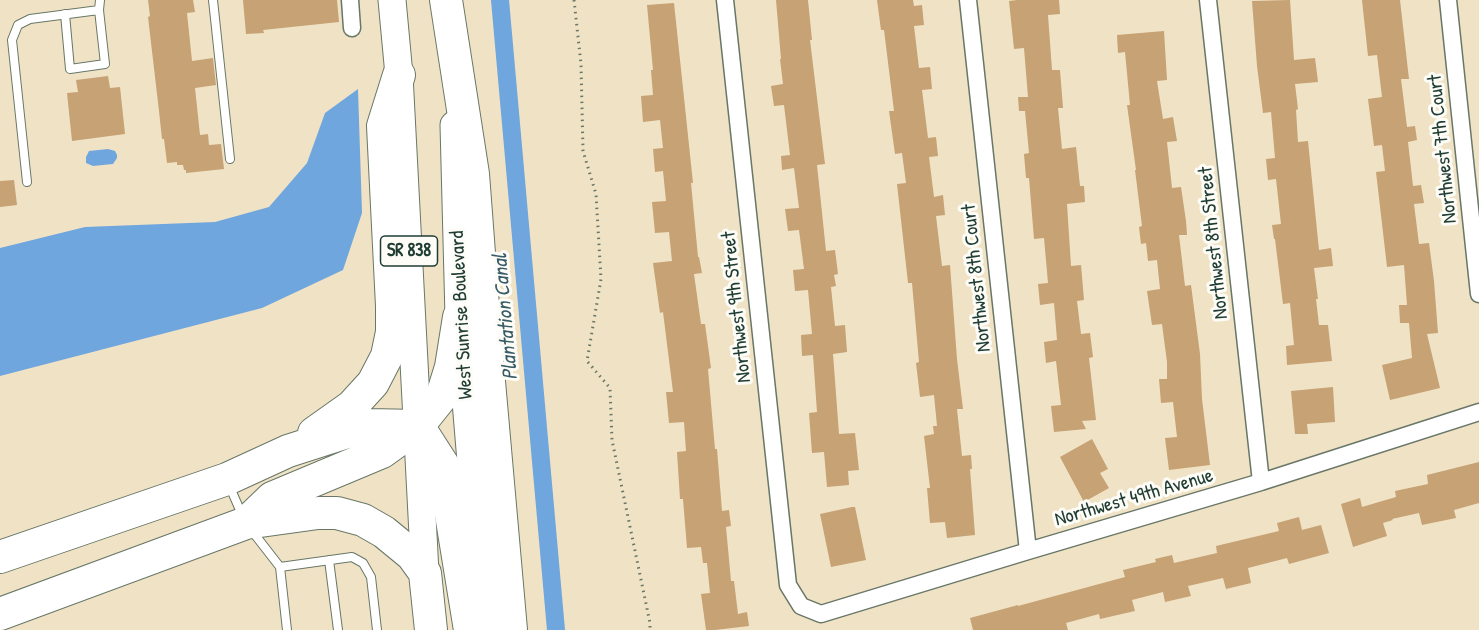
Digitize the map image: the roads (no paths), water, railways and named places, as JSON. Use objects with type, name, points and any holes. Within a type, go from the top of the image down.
[{"type":"highway","points":[[446,0],[473,174],[511,630]]},
{"type":"highway","points":[[288,451],[352,406],[373,383],[387,356],[392,332],[392,306],[383,126],[399,75]]},
{"type":"highway","points":[[246,523],[272,498],[382,452],[418,426],[442,396],[451,367],[459,317]]},
{"type":"highway","points":[[0,557],[227,479],[288,451],[369,425],[418,426]]},
{"type":"highway","points":[[418,426],[443,465],[470,630]]},
{"type":"highway","points":[[0,614],[246,523],[318,513],[337,513],[363,520],[384,532],[412,555],[425,573]]},
{"type":"highway","name":"SR 838","points":[[425,573],[431,630]]},
{"type":"main road","name":"SR 838","points":[[392,0],[399,75],[425,573]]},
{"type":"main road","name":"West Sunrise Boulevard","points":[[446,0],[454,113],[459,317],[485,630]]},
{"type":"street","points":[[350,0],[352,28]]},
{"type":"street","name":"Northwest 9th Street","points":[[725,0],[788,585],[801,606]]},
{"type":"street","name":"Northwest 8th Court","points":[[968,0],[1028,551]]},
{"type":"street","name":"Northwest 8th Street","points":[[1208,0],[1261,482]]},
{"type":"street","name":"Northwest 7th Court","points":[[1448,0],[1479,294]]},
{"type":"street","name":"Northwest 49th Avenue","points":[[801,606],[821,614],[1261,482],[1479,412]]},
{"type":"lane","points":[[65,14],[70,69],[105,64],[100,0]]},
{"type":"lane","points":[[213,0],[230,159]]},
{"type":"lane","points":[[27,182],[12,40],[18,25],[30,19],[99,10]]},
{"type":"lane","points":[[227,479],[246,523],[280,567],[287,630]]},
{"type":"lane","points":[[280,567],[352,557],[363,563],[371,577],[377,630]]},
{"type":"lane","points":[[329,560],[338,630]]},
{"type":"water","points":[[358,89],[362,213],[343,270],[262,308],[0,376],[0,248],[85,227],[215,222],[269,207],[307,163],[325,113]]},
{"type":"water","points":[[108,149],[115,151],[117,155],[113,164],[93,166],[86,163],[89,151]]},
{"type":"waterway","name":"Plantation Canal","points":[[500,0],[556,630]]}]
